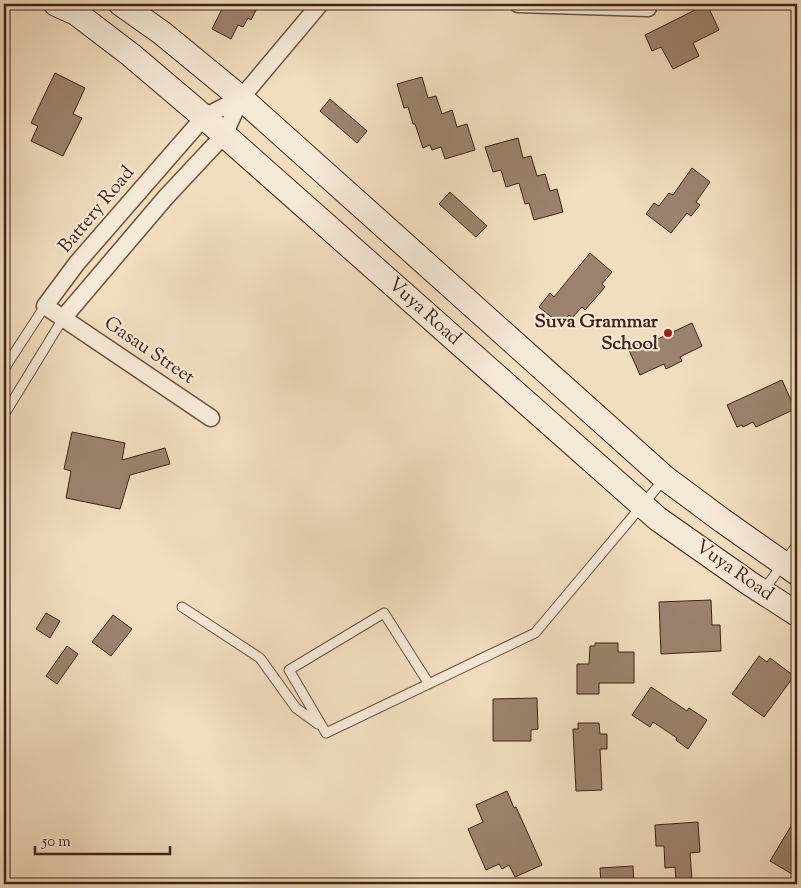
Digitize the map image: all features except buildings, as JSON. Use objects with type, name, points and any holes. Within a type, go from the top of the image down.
[{"type":"main road","name":"Vuya Road","points":[[56,4],[76,13],[131,55],[204,116],[642,506],[762,592],[797,614]]},
{"type":"main road","name":"Vuya Road","points":[[121,4],[162,33],[241,98],[665,478],[723,521],[793,560]]},
{"type":"street","points":[[64,317],[166,197],[224,135],[241,98],[320,4]]},
{"type":"street","points":[[518,4],[648,8]]},
{"type":"street","name":"Battery Road","points":[[46,306],[77,263],[204,116],[241,98]]},
{"type":"street","name":"Gasau Street","points":[[46,306],[211,418]]},
{"type":"lane","name":"Battery Road","points":[[4,369],[46,306]]},
{"type":"lane","points":[[4,415],[64,317]]},
{"type":"lane","points":[[429,684],[384,613],[289,670],[326,733],[429,684],[535,633],[665,478]]},
{"type":"lane","points":[[762,592],[793,560]]},
{"type":"lane","points":[[182,606],[260,658],[296,708],[322,727]]},
{"type":"place","name":"Suva Grammar School","points":[[668,333]]}]
